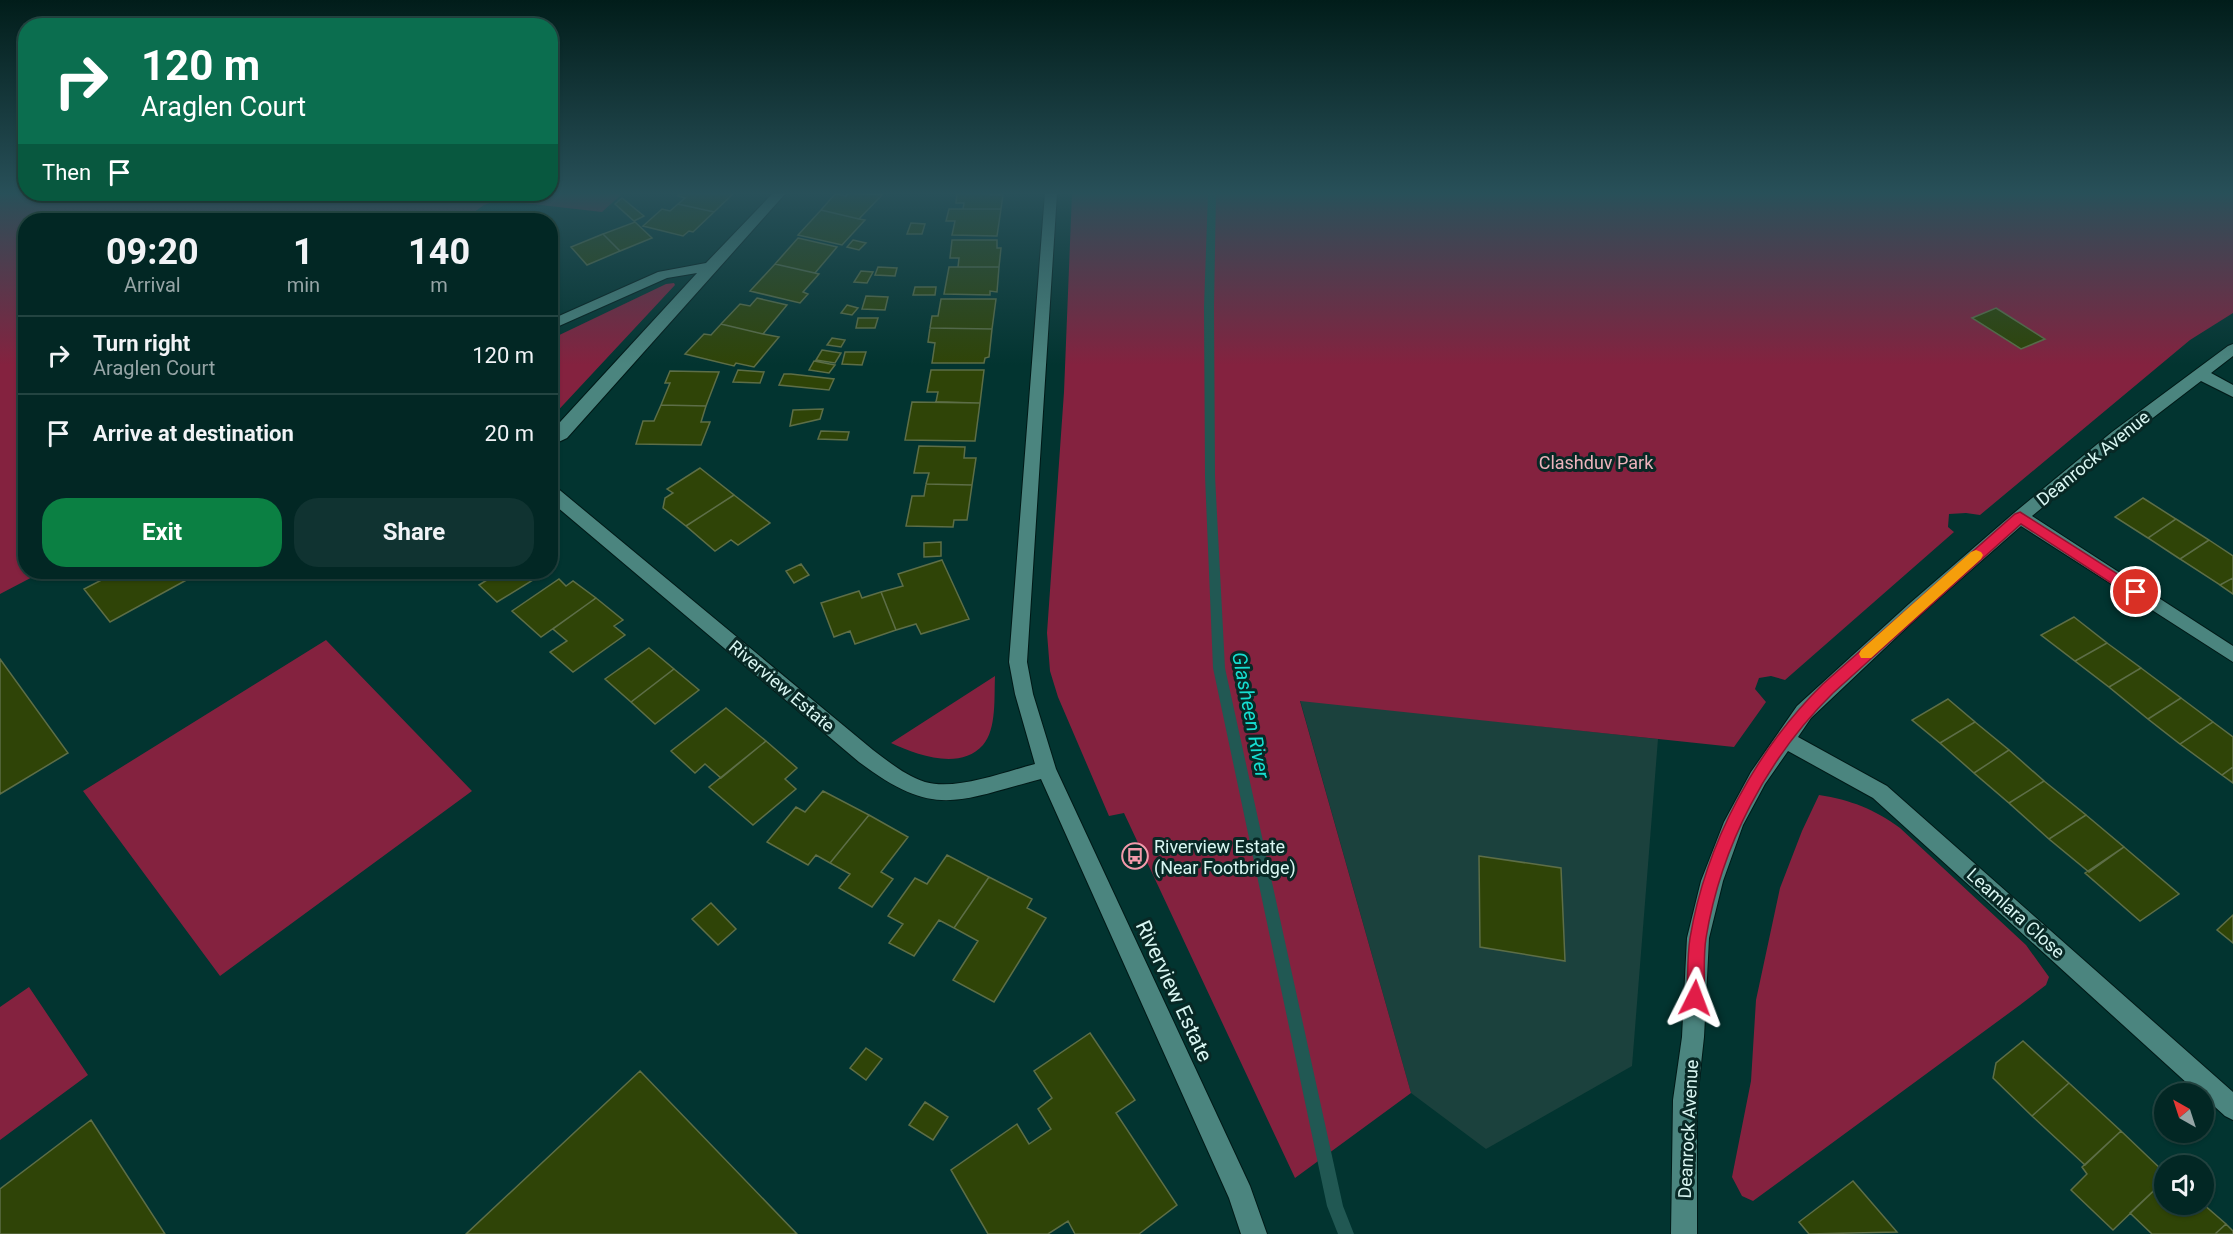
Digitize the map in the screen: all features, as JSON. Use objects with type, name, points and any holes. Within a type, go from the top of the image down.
[{"type":"street","points":[[558,436],[725,251]]},
{"type":"street","name":"Riverview Estate","points":[[1048,251],[1018,662],[1024,694],[1046,769],[1241,1195],[1254,1234]]},
{"type":"street","points":[[558,322],[663,275],[711,266]]},
{"type":"street","name":"Deanrock Avenue","points":[[1684,1234],[1685,1100],[1693,1037],[1698,938],[1712,881],[1734,822],[1758,778],[1804,712],[1828,688],[2020,517],[2118,436],[2233,349]]},
{"type":"street","points":[[2201,374],[2233,392]]},
{"type":"street","name":"Riverview Estate","points":[[558,498],[866,756],[910,785],[932,792],[953,792],[1046,769]]},
{"type":"street","points":[[2020,517],[2233,655]]},
{"type":"street","name":"Leamlara Close","points":[[1784,739],[1880,792],[2233,1108]]},
{"type":"shaded area","points":[[1300,700],[1658,739],[1632,1066],[1486,1149],[1411,1093]]},
{"type":"green space","points":[[0,251],[18,251],[18,579],[29,579],[0,594]]},
{"type":"green space","name":"Clashduv Park","points":[[1070,251],[2233,251],[2233,313],[2190,340],[1980,515],[1949,514],[1948,527],[1954,532],[1785,680],[1771,676],[1759,678],[1755,689],[1766,702],[1734,747],[1300,701],[1411,1093],[1295,1178],[1124,813],[1109,816],[1058,697],[1050,671],[1047,633],[1064,392]]},
{"type":"green space","points":[[674,283],[675,285],[558,410],[558,336],[666,284]]},
{"type":"green space","points":[[326,640],[472,791],[220,976],[83,791]]},
{"type":"green space","points":[[995,676],[991,730],[983,745],[974,753],[951,759],[938,758],[925,756],[891,743]]},
{"type":"green space","points":[[1819,795],[1862,806],[1900,828],[2026,945],[2049,977],[2046,985],[2020,1005],[1753,1201],[1742,1196],[1732,1177],[1751,1081],[1756,1000],[1780,888]]},
{"type":"green space","points":[[29,987],[88,1075],[0,1140],[0,1007]]},
{"type":"building","points":[[574,251],[620,251],[587,265]]},
{"type":"building","points":[[787,251],[834,251],[815,273],[775,264]]},
{"type":"building","points":[[951,251],[1001,251],[999,267],[958,267],[959,258],[950,258]]},
{"type":"building","points":[[775,264],[819,274],[803,292],[808,294],[800,303],[750,291]]},
{"type":"building","points":[[878,267],[897,268],[895,276],[875,275]]},
{"type":"building","points":[[949,267],[999,267],[997,292],[990,291],[990,295],[944,294]]},
{"type":"building","points":[[861,271],[873,272],[867,283],[854,282]]},
{"type":"building","points":[[915,287],[936,287],[935,295],[913,295]]},
{"type":"building","points":[[866,296],[888,297],[885,310],[862,309]]},
{"type":"building","points":[[757,298],[787,305],[763,334],[721,324],[740,304],[750,306]]},
{"type":"building","points":[[941,299],[996,299],[992,329],[930,328],[932,316],[938,316]]},
{"type":"building","points":[[847,305],[858,308],[852,315],[841,313]]},
{"type":"building","points":[[1996,308],[2045,339],[2021,349],[1972,318]]},
{"type":"building","points":[[858,318],[878,318],[875,328],[856,328]]},
{"type":"building","points":[[721,324],[779,337],[754,367],[736,363],[734,366],[685,354],[704,334],[711,335]]},
{"type":"building","points":[[930,328],[992,329],[989,357],[985,358],[984,363],[932,363],[935,343],[928,342]]},
{"type":"building","points":[[832,338],[845,340],[841,347],[827,345]]},
{"type":"building","points":[[822,350],[841,353],[835,363],[816,360]]},
{"type":"building","points":[[845,352],[866,352],[862,365],[842,364]]},
{"type":"building","points":[[814,361],[835,365],[829,373],[809,370]]},
{"type":"building","points":[[738,370],[764,372],[760,383],[733,382]]},
{"type":"building","points":[[931,370],[984,370],[980,403],[936,402],[938,392],[927,392]]},
{"type":"building","points":[[670,371],[719,372],[706,406],[661,405],[670,383],[665,383]]},
{"type":"building","points":[[784,374],[834,379],[829,390],[779,385]]},
{"type":"building","points":[[912,402],[980,403],[975,441],[905,440]]},
{"type":"building","points":[[661,405],[706,406],[701,422],[710,422],[701,445],[636,444],[643,421],[654,421]]},
{"type":"building","points":[[823,409],[820,419],[790,426],[793,410]]},
{"type":"building","points":[[821,431],[849,432],[847,440],[818,439]]},
{"type":"building","points":[[919,446],[965,447],[964,458],[976,458],[972,485],[926,484],[929,473],[914,473]]},
{"type":"building","points":[[700,468],[734,495],[686,526],[663,508],[665,498],[673,493],[667,489]]},
{"type":"building","points":[[926,484],[972,485],[967,520],[954,520],[953,527],[906,526],[912,496],[924,496]]},
{"type":"building","points":[[734,495],[770,523],[738,545],[731,540],[715,551],[686,526]]},
{"type":"building","points":[[2143,498],[2176,519],[2148,538],[2115,517]]},
{"type":"building","points":[[2176,519],[2209,540],[2180,559],[2148,538]]},
{"type":"building","points":[[2209,540],[2233,556],[2233,578],[2220,585],[2180,559]]},
{"type":"building","points":[[941,542],[941,556],[924,557],[924,543]]},
{"type":"building","points":[[942,560],[969,619],[921,634],[916,624],[896,630],[881,592],[903,586],[898,574]]},
{"type":"building","points":[[801,564],[809,575],[794,583],[786,571]]},
{"type":"building","points":[[2233,578],[2233,594],[2220,585]]},
{"type":"building","points":[[103,579],[188,579],[110,622],[84,589]]},
{"type":"building","points":[[489,579],[535,579],[497,602],[479,585]]},
{"type":"building","points":[[559,579],[566,586],[573,581],[596,598],[541,637],[512,611]]},
{"type":"building","points":[[859,591],[862,598],[881,592],[896,630],[855,644],[850,631],[834,637],[821,603]]},
{"type":"building","points":[[596,598],[623,620],[614,626],[625,635],[573,672],[550,652],[567,641],[553,629]]},
{"type":"building","points":[[2074,617],[2107,643],[2075,661],[2041,635]]},
{"type":"building","points":[[2107,643],[2141,668],[2109,687],[2075,661]]},
{"type":"building","points":[[649,648],[674,669],[631,702],[605,679]]},
{"type":"building","points":[[0,659],[68,753],[0,794]]},
{"type":"building","points":[[2141,668],[2181,698],[2148,719],[2109,687]]},
{"type":"building","points":[[674,669],[699,690],[655,724],[631,702]]},
{"type":"building","points":[[2181,698],[2213,722],[2180,744],[2148,719]]},
{"type":"building","points":[[1948,699],[1975,722],[1940,743],[1912,720]]},
{"type":"building","points":[[726,708],[766,741],[721,778],[705,764],[695,773],[671,751]]},
{"type":"building","points":[[1975,722],[2009,750],[1974,773],[1940,743]]},
{"type":"building","points":[[2213,722],[2233,737],[2233,767],[2222,775],[2180,744]]},
{"type":"building","points":[[766,741],[797,768],[785,779],[796,789],[753,825],[709,787]]},
{"type":"building","points":[[2009,750],[2044,781],[2009,803],[1974,773]]},
{"type":"building","points":[[2233,767],[2233,783],[2222,775]]},
{"type":"building","points":[[2044,781],[2086,815],[2049,839],[2009,803]]},
{"type":"building","points":[[823,791],[869,815],[830,863],[816,855],[808,865],[767,842],[796,807],[805,812]]},
{"type":"building","points":[[869,815],[908,837],[881,872],[893,879],[872,907],[839,888],[850,874],[830,863]]},
{"type":"building","points":[[2086,815],[2124,847],[2089,872],[2049,839]]},
{"type":"building","points":[[2124,847],[2179,894],[2140,921],[2085,873]]},
{"type":"building","points":[[947,855],[989,877],[954,928],[939,920],[914,956],[889,943],[903,924],[888,916],[915,878],[927,884]]},
{"type":"building","points":[[1479,856],[1561,868],[1565,961],[1480,947]]},
{"type":"building","points":[[989,877],[1032,899],[1027,908],[1046,918],[994,1002],[953,980],[978,941],[954,928]]},
{"type":"building","points":[[711,903],[736,929],[718,945],[692,919]]},
{"type":"building","points":[[2233,915],[2233,943],[2217,930]]},
{"type":"building","points":[[1090,1033],[1135,1100],[1116,1113],[1177,1205],[1139,1234],[1075,1234],[1068,1221],[1048,1234],[988,1234],[951,1170],[1017,1124],[1029,1144],[1051,1129],[1038,1109],[1052,1098],[1034,1071]]},
{"type":"building","points":[[2023,1041],[2069,1083],[2032,1116],[1993,1078],[1996,1063]]},
{"type":"building","points":[[866,1048],[882,1059],[866,1080],[850,1068]]},
{"type":"building","points":[[640,1071],[797,1234],[466,1234]]},
{"type":"building","points":[[2069,1083],[2121,1131],[2085,1165],[2032,1116]]},
{"type":"building","points":[[925,1102],[948,1117],[933,1140],[909,1125]]},
{"type":"building","points":[[91,1120],[165,1234],[0,1234],[0,1189]]},
{"type":"building","points":[[2121,1131],[2154,1162],[2154,1191],[2113,1230],[2071,1190],[2087,1174],[2082,1167]]},
{"type":"building","points":[[1853,1181],[1897,1232],[1809,1234],[1799,1222]]},
{"type":"building","points":[[2154,1190],[2154,1215],[2214,1214],[2226,1224],[2215,1234],[2152,1234],[2130,1213]]},
{"type":"building","points":[[2226,1224],[2233,1234],[2215,1234]]},
{"type":"waterway","name":"Glasheen River","points":[[1210,251],[1210,476],[1219,668],[1335,1206],[1346,1234]]},
{"type":"slow traffic","points":[[1866,654],[1976,555]]},
{"type":"place","name":"Riverview Estate (Near Footbridge)","points":[[1135,856]]},
{"type":"route","points":[[1695,998],[1698,938],[1712,881],[1734,822],[1758,778],[1784,739],[1804,712],[1828,688],[2020,517],[2136,592]]}]
